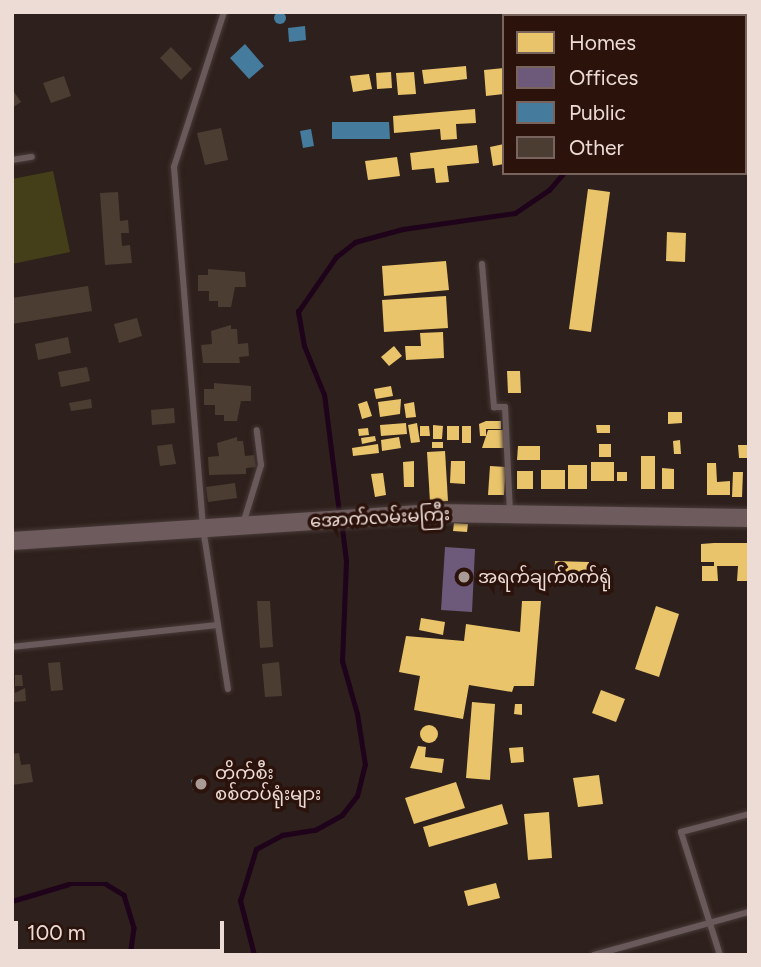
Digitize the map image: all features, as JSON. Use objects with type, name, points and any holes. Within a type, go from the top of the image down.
[{"type":"main road","name":"အောက်လမ်းမကြီး","points":[[12,541],[388,516],[510,514],[749,518]]},
{"type":"lane","points":[[224,12],[174,167],[203,528],[228,689]]},
{"type":"lane","points":[[12,160],[32,157]]},
{"type":"lane","points":[[482,264],[494,407],[505,407],[510,514]]},
{"type":"lane","points":[[243,526],[261,465],[257,430]]},
{"type":"lane","points":[[12,647],[217,625]]},
{"type":"lane","points":[[720,955],[681,832],[749,814]]},
{"type":"lane","points":[[594,955],[749,912]]},
{"type":"shaded area","points":[[611,12],[749,12],[749,32],[747,14]]},
{"type":"shaded area","points":[[53,171],[70,252],[12,264],[12,179]]},
{"type":"building: Homes","points":[[466,66],[467,79],[424,84],[422,70]]},
{"type":"building: Homes","points":[[502,68],[502,94],[486,96],[484,70]]},
{"type":"building: Homes","points":[[391,72],[392,88],[377,89],[376,73]]},
{"type":"building: Homes","points":[[414,72],[416,94],[398,95],[396,73]]},
{"type":"building: Homes","points":[[369,74],[372,89],[353,92],[350,76]]},
{"type":"building: Homes","points":[[475,109],[476,123],[456,124],[457,139],[441,140],[440,129],[394,133],[393,116]]},
{"type":"building: Homes","points":[[502,144],[502,164],[493,166],[490,147]]},
{"type":"building: Homes","points":[[477,145],[479,163],[447,166],[449,182],[436,183],[434,168],[412,170],[410,153]]},
{"type":"building: Homes","points":[[397,157],[400,176],[368,180],[365,161]]},
{"type":"building: Homes","points":[[588,189],[610,192],[591,332],[569,329]]},
{"type":"building: Homes","points":[[667,232],[686,233],[685,262],[666,261]]},
{"type":"building: Homes","points":[[446,261],[449,290],[384,296],[382,266]]},
{"type":"building: Homes","points":[[446,296],[448,328],[384,332],[382,300]]},
{"type":"building: Homes","points":[[443,332],[444,358],[406,360],[405,346],[421,346],[420,333]]},
{"type":"building: Homes","points":[[394,346],[402,356],[389,366],[381,357]]},
{"type":"building: Homes","points":[[507,371],[520,371],[521,393],[508,393]]},
{"type":"building: Homes","points":[[391,386],[393,396],[376,399],[374,389]]},
{"type":"building: Homes","points":[[401,399],[400,414],[380,417],[378,402]]},
{"type":"building: Homes","points":[[367,401],[372,416],[362,419],[358,404]]},
{"type":"building: Homes","points":[[414,402],[416,417],[406,418],[404,404]]},
{"type":"building: Homes","points":[[668,412],[682,412],[682,423],[668,424]]},
{"type":"building: Homes","points":[[501,421],[501,429],[486,429],[486,436],[480,436],[479,424]]},
{"type":"building: Homes","points":[[406,423],[407,434],[381,436],[380,425]]},
{"type":"building: Homes","points":[[417,423],[420,442],[411,443],[408,425]]},
{"type":"building: Homes","points":[[433,425],[443,426],[442,439],[433,439]]},
{"type":"building: Homes","points":[[596,425],[610,425],[610,433],[597,433]]},
{"type":"building: Homes","points":[[420,426],[429,426],[430,436],[420,436]]},
{"type":"building: Homes","points":[[447,426],[459,426],[459,440],[447,440]]},
{"type":"building: Homes","points":[[462,426],[471,426],[471,443],[462,443]]},
{"type":"building: Homes","points":[[368,428],[369,435],[359,436],[358,429]]},
{"type":"building: Homes","points":[[488,430],[505,430],[505,448],[482,448]]},
{"type":"building: Homes","points":[[375,436],[376,441],[362,444],[361,438]]},
{"type":"building: Homes","points":[[399,437],[401,448],[382,451],[381,440]]},
{"type":"building: Homes","points":[[680,440],[681,454],[674,454],[673,441]]},
{"type":"building: Homes","points":[[432,442],[443,442],[443,448],[432,448]]},
{"type":"building: Homes","points":[[378,444],[379,453],[353,456],[352,448]]},
{"type":"building: Homes","points":[[599,444],[611,444],[611,457],[599,457]]},
{"type":"building: Homes","points":[[738,445],[748,445],[748,458],[739,458]]},
{"type":"building: Homes","points":[[518,446],[540,446],[540,460],[517,460]]},
{"type":"building: Homes","points":[[445,451],[448,501],[430,502],[427,452]]},
{"type":"building: Homes","points":[[641,456],[655,456],[655,489],[641,489]]},
{"type":"building: Homes","points":[[414,461],[414,487],[404,487],[403,462]]},
{"type":"building: Homes","points":[[451,461],[465,461],[465,484],[450,483]]},
{"type":"building: Homes","points":[[591,462],[614,462],[614,481],[591,481]]},
{"type":"building: Homes","points":[[707,463],[716,463],[717,482],[730,481],[730,495],[707,495]]},
{"type":"building: Homes","points":[[568,465],[587,465],[587,489],[568,489]]},
{"type":"building: Homes","points":[[490,466],[506,467],[504,495],[488,495]]},
{"type":"building: Homes","points":[[662,468],[674,469],[674,489],[662,489]]},
{"type":"building: Homes","points":[[541,470],[565,470],[565,489],[541,489]]},
{"type":"building: Homes","points":[[517,471],[533,471],[533,489],[517,489]]},
{"type":"building: Homes","points":[[617,472],[627,472],[627,481],[617,481]]},
{"type":"building: Homes","points":[[733,472],[743,472],[742,497],[732,497]]},
{"type":"building: Homes","points":[[383,473],[386,495],[375,497],[371,474]]},
{"type":"building: Homes","points":[[454,523],[468,524],[467,532],[453,531]]},
{"type":"building: Homes","points":[[749,543],[749,581],[737,581],[738,566],[717,566],[718,581],[702,581],[702,566],[714,566],[714,562],[701,562],[701,544]]},
{"type":"building: Homes","points":[[555,561],[589,562],[588,584],[554,582]]},
{"type":"building: Homes","points":[[522,601],[541,601],[534,686],[514,686],[512,692],[469,685],[463,719],[414,710],[420,676],[399,672],[406,636],[464,641],[466,624],[520,632]]},
{"type":"building: Homes","points":[[656,606],[679,614],[659,677],[635,669]]},
{"type":"building: Homes","points":[[421,618],[445,622],[443,635],[419,630]]},
{"type":"building: Homes","points":[[601,690],[625,699],[616,722],[592,713]]},
{"type":"building: Homes","points":[[472,702],[495,704],[490,780],[466,778]]},
{"type":"building: Homes","points":[[515,704],[522,704],[522,715],[514,714]]},
{"type":"building: Homes","points":[[429,725],[435,728],[438,734],[435,740],[429,743],[423,740],[420,734],[423,728]]},
{"type":"building: Homes","points":[[418,746],[426,747],[425,757],[444,759],[442,773],[410,768]]},
{"type":"building: Homes","points":[[523,747],[524,762],[511,763],[509,748]]},
{"type":"building: Homes","points":[[599,775],[603,804],[578,807],[573,778]]},
{"type":"building: Homes","points":[[456,782],[465,808],[414,824],[405,798]]},
{"type":"building: Homes","points":[[502,804],[508,824],[429,847],[423,827]]},
{"type":"building: Homes","points":[[549,812],[552,858],[528,860],[524,814]]},
{"type":"building: Homes","points":[[496,883],[500,898],[468,906],[464,891]]},
{"type":"building: Offices","points":[[445,547],[475,549],[472,612],[441,610]]},
{"type":"building: Public","points":[[275,13],[285,13],[285,23],[275,23]]},
{"type":"building: Public","points":[[305,26],[306,40],[289,42],[288,28]]},
{"type":"building: Public","points":[[245,44],[264,66],[249,79],[230,58]]},
{"type":"building: Public","points":[[332,122],[389,122],[390,139],[332,139]]},
{"type":"building: Public","points":[[311,129],[314,146],[303,148],[300,131]]},
{"type":"building: Public","points":[[205,777],[207,787],[193,790],[191,780]]},
{"type":"building: Other","points":[[171,47],[192,69],[181,80],[160,58]]},
{"type":"building: Other","points":[[64,76],[71,96],[51,103],[43,83]]},
{"type":"building: Other","points":[[12,89],[21,102],[12,108]]},
{"type":"building: Other","points":[[221,128],[228,160],[205,165],[197,133]]},
{"type":"building: Other","points":[[118,192],[120,221],[128,220],[129,233],[121,233],[122,246],[130,245],[132,263],[105,265],[100,193]]},
{"type":"building: Other","points":[[208,269],[245,272],[246,287],[235,287],[231,307],[218,307],[218,301],[209,301],[209,291],[198,291],[198,275],[208,275]]},
{"type":"building: Other","points":[[88,286],[92,311],[12,324],[12,298]]},
{"type":"building: Other","points":[[137,318],[142,336],[119,343],[114,324]]},
{"type":"building: Other","points":[[231,325],[231,329],[237,329],[238,344],[248,343],[249,356],[239,357],[240,363],[203,363],[201,345],[212,344],[211,331]]},
{"type":"building: Other","points":[[68,337],[71,353],[38,360],[35,344]]},
{"type":"building: Other","points":[[87,367],[90,381],[61,387],[58,372]]},
{"type":"building: Other","points":[[214,383],[251,386],[251,401],[241,401],[237,421],[224,421],[224,415],[215,415],[215,405],[204,405],[204,389],[214,389]]},
{"type":"building: Other","points":[[91,399],[92,408],[71,411],[69,403]]},
{"type":"building: Other","points":[[174,408],[175,423],[152,425],[151,410]]},
{"type":"building: Other","points":[[237,437],[237,441],[243,441],[245,456],[254,455],[256,467],[246,468],[246,474],[209,475],[208,457],[219,456],[217,443]]},
{"type":"building: Other","points":[[172,444],[176,464],[160,466],[157,446]]},
{"type":"building: Other","points":[[235,483],[237,498],[208,502],[206,487]]},
{"type":"building: Other","points":[[257,601],[270,601],[273,647],[260,648]]},
{"type":"building: Other","points":[[60,662],[63,690],[51,691],[48,663]]},
{"type":"building: Other","points":[[279,662],[282,696],[265,697],[262,664]]},
{"type":"building: Other","points":[[15,675],[22,675],[23,686],[15,686]]},
{"type":"building: Other","points":[[14,683],[15,693],[25,688],[26,701],[14,702],[12,717]]},
{"type":"building: Other","points":[[19,753],[21,765],[30,764],[33,782],[12,785],[12,754]]},
{"type":"waterway","points":[[339,513],[324,395],[304,346],[298,312],[336,257],[355,242],[403,229],[515,213],[549,190],[562,175]]},
{"type":"waterway","points":[[254,955],[240,901],[256,849],[282,835],[315,830],[342,815],[357,796],[365,765],[357,714],[342,661],[346,561],[341,522]]},
{"type":"waterway","points":[[12,901],[69,884],[106,884],[124,895],[134,928],[130,955]]},
{"type":"place","name":"အရက်ချက်စက်ရုံ","points":[[464,577]]},
{"type":"place","name":"တိုက်စီး စစ်တပ်ရုံးများ","points":[[201,784]]}]
